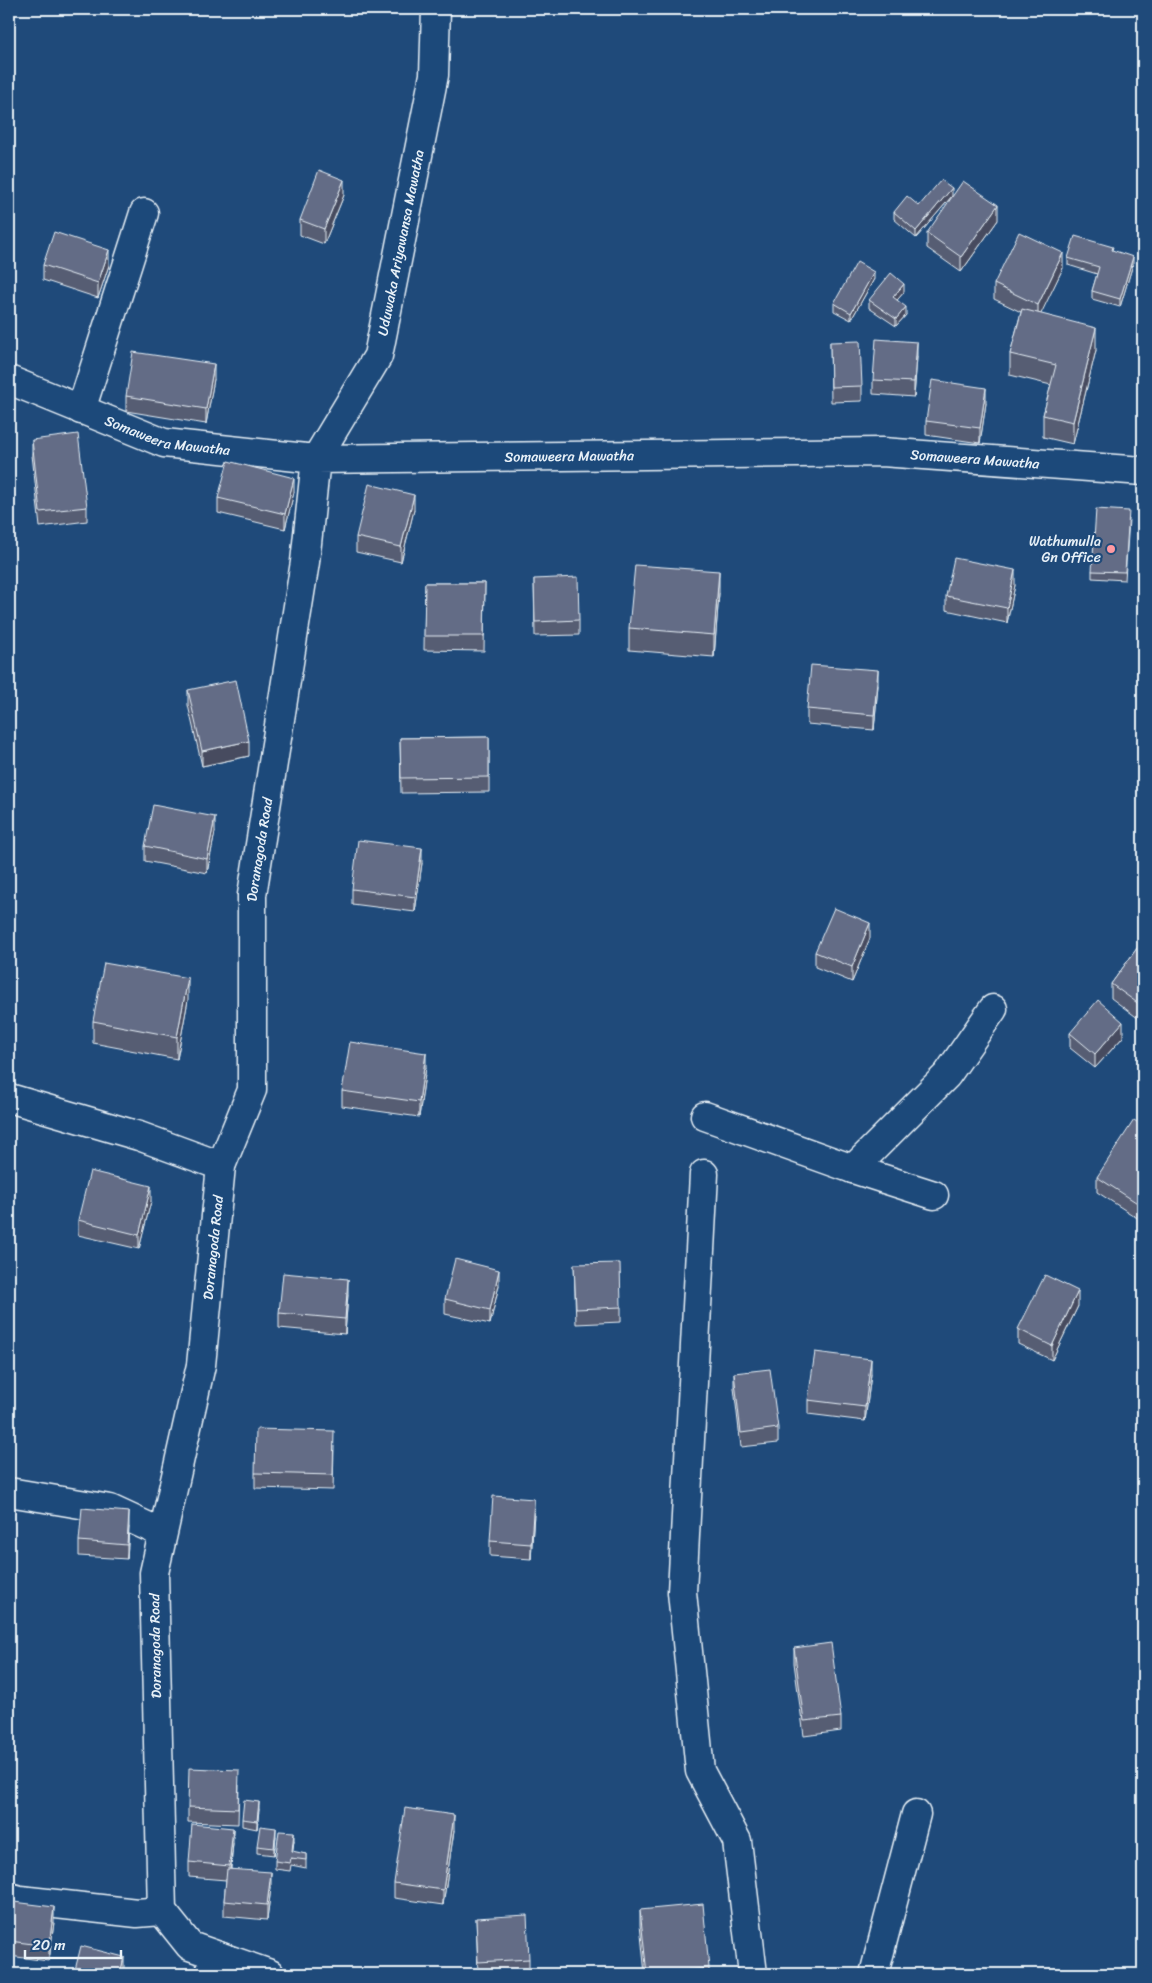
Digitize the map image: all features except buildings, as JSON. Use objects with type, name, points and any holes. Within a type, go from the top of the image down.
[{"type":"street","name":"Uduwaka Ariyawansa Mawatha","points":[[316,460],[378,356],[434,75],[436,9]]},
{"type":"street","points":[[81,410],[144,213]]},
{"type":"street","name":"Somaweera Mawatha","points":[[9,380],[164,443],[316,460],[882,452],[1143,471]]},
{"type":"street","name":"Doranagoda Road","points":[[162,1911],[154,1573],[201,1365],[221,1166],[252,1090],[252,895],[305,562],[316,460]]},
{"type":"street","points":[[853,1170],[947,1075],[993,1009]]},
{"type":"street","points":[[9,1098],[139,1136],[221,1166]]},
{"type":"street","points":[[705,1116],[853,1170],[934,1195]]},
{"type":"street","points":[[704,1174],[682,1592],[700,1771],[736,1841],[753,1974]]},
{"type":"street","points":[[9,1492],[110,1509],[162,1533]]},
{"type":"street","points":[[874,1974],[916,1814]]},
{"type":"street","points":[[9,1897],[20,1900],[137,1913],[162,1911],[190,1946],[214,1965],[270,1974]]},
{"type":"place","name":"Wathumulla Gn Office","points":[[1111,549]]}]
